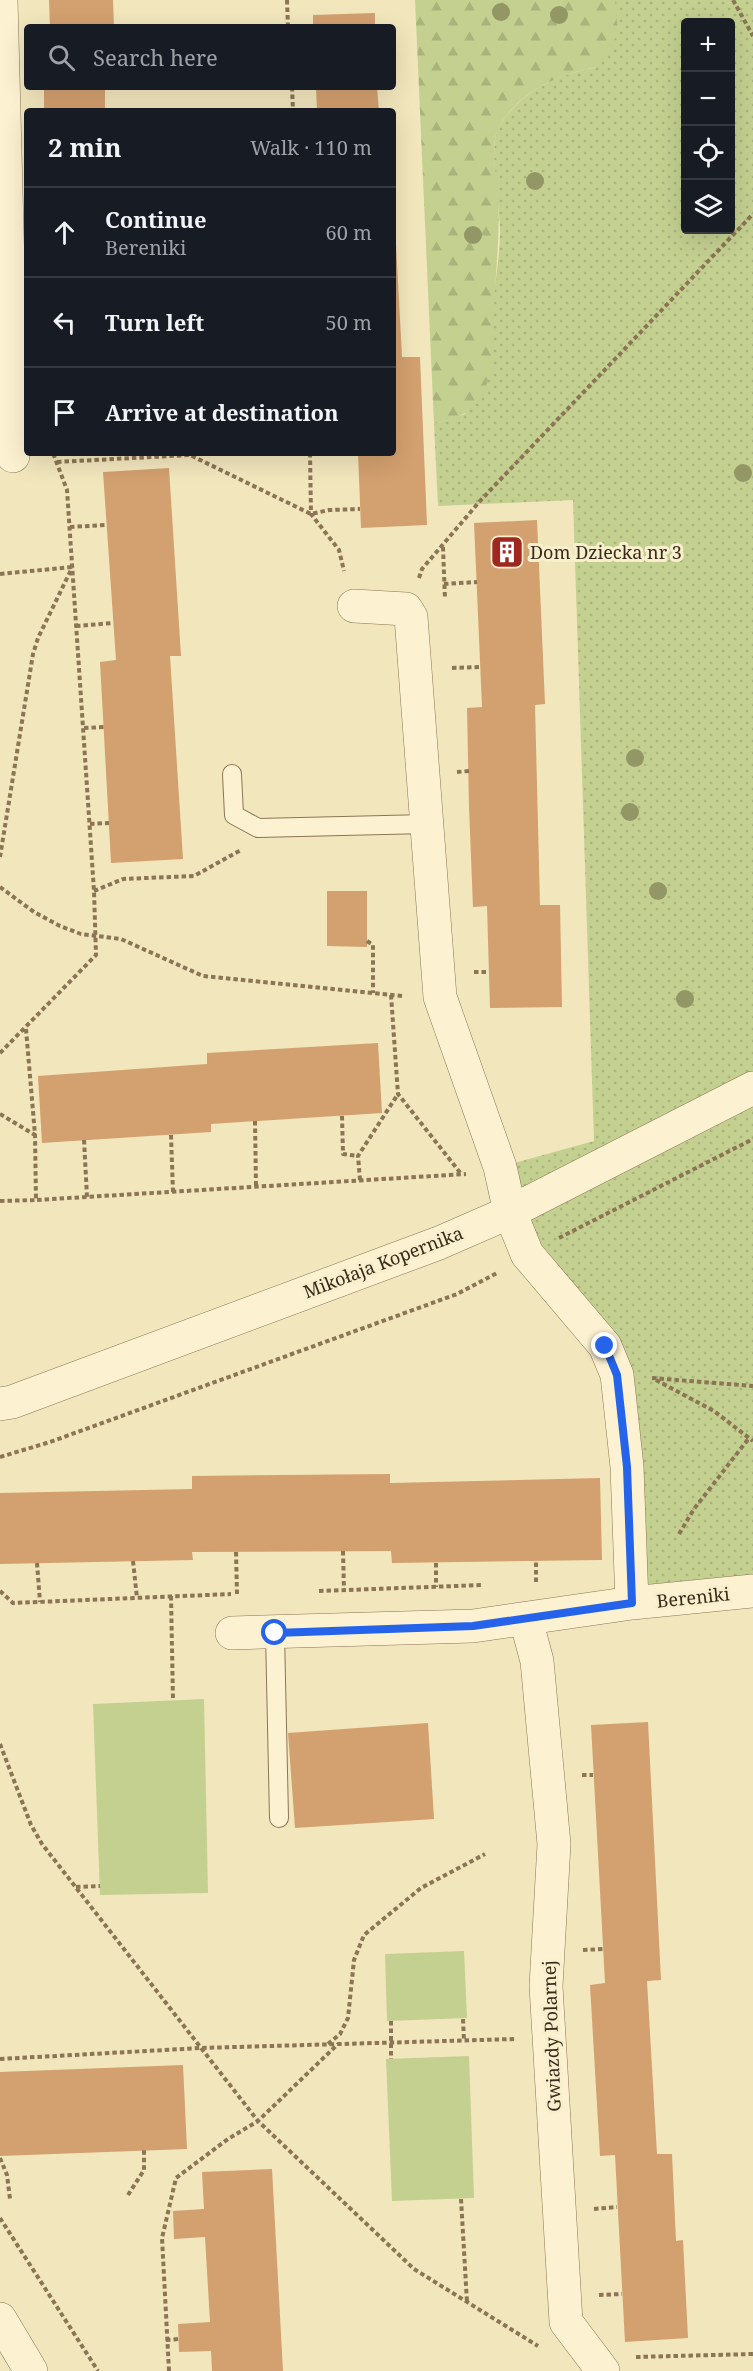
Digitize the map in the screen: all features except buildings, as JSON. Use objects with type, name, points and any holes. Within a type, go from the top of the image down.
[{"type":"street","points":[[0,0],[7,456]]},
{"type":"street","points":[[354,606],[406,609],[411,616],[440,997],[500,1167],[510,1212],[527,1254],[605,1346],[617,1375],[627,1467],[632,1603]]},
{"type":"street","name":"Mikołaja Kopernika","points":[[0,1404],[23,1398],[429,1247],[510,1212],[753,1088]]},
{"type":"street","name":"Bereniki","points":[[232,1633],[451,1627],[526,1620],[632,1603],[753,1591]]},
{"type":"street","name":"Gwiazdy Polarnej","points":[[526,1620],[537,1660],[554,1844],[546,1986],[566,2322],[600,2368]]},
{"type":"street","points":[[0,2319],[31,2371]]},
{"type":"lane","points":[[232,774],[234,815],[258,828],[427,824]]},
{"type":"lane","points":[[275,1633],[279,1818]]},
{"type":"path","points":[[287,0],[288,24]]},
{"type":"path","points":[[733,0],[753,36]]},
{"type":"path","points":[[292,90],[293,108]]},
{"type":"path","points":[[406,609],[422,569],[480,501],[753,214]]},
{"type":"path","points":[[0,1053],[96,955],[90,824],[67,490],[54,456]]},
{"type":"path","points":[[57,462],[158,456]]},
{"type":"path","points":[[195,456],[311,514],[339,550],[354,606]]},
{"type":"path","points":[[310,456],[311,514]]},
{"type":"path","points":[[311,514],[329,510],[360,509]]},
{"type":"path","points":[[70,527],[106,525]]},
{"type":"path","points":[[0,574],[72,567]]},
{"type":"path","points":[[0,857],[33,654],[38,638],[72,567]]},
{"type":"path","points":[[444,584],[477,582]]},
{"type":"path","points":[[76,626],[113,623]]},
{"type":"path","points":[[448,669],[481,667]]},
{"type":"path","points":[[84,728],[104,727]]},
{"type":"path","points":[[90,824],[109,823]]},
{"type":"path","points":[[94,891],[123,879],[194,876],[282,828]]},
{"type":"path","points":[[0,888],[34,912],[60,926],[81,934],[121,939],[204,976],[391,995],[398,1094],[462,1175]]},
{"type":"path","points":[[367,941],[373,945],[373,993]]},
{"type":"path","points":[[26,1028],[35,1135],[36,1200]]},
{"type":"path","points":[[360,1180],[358,1156],[398,1094]]},
{"type":"path","points":[[0,1114],[35,1135]]},
{"type":"path","points":[[342,1116],[343,1154],[358,1156]]},
{"type":"path","points":[[255,1121],[256,1187]]},
{"type":"path","points":[[171,1135],[173,1192]]},
{"type":"path","points":[[0,1457],[50,1442],[457,1294],[527,1254],[753,1138]]},
{"type":"path","points":[[84,1140],[87,1197]]},
{"type":"path","points":[[0,1201],[468,1174]]},
{"type":"path","points":[[617,1375],[753,1386]]},
{"type":"path","points":[[652,1378],[714,1411],[751,1439],[694,1509],[679,1534]]},
{"type":"path","points":[[343,1551],[344,1590]]},
{"type":"path","points":[[236,1552],[237,1594]]},
{"type":"path","points":[[133,1561],[137,1598]]},
{"type":"path","points":[[536,1561],[536,1583]]},
{"type":"path","points":[[37,1563],[40,1602]]},
{"type":"path","points":[[436,1563],[436,1587]]},
{"type":"path","points":[[525,1584],[544,1583]]},
{"type":"path","points":[[308,1592],[492,1585]]},
{"type":"path","points":[[0,1591],[13,1603],[249,1594]]},
{"type":"path","points":[[171,1596],[173,1701]]},
{"type":"path","points":[[0,1743],[31,1825],[75,1887],[258,2121],[414,2269],[544,2351]]},
{"type":"path","points":[[328,2044],[340,2034],[348,2019],[354,1960],[364,1935],[422,1888],[485,1854]]},
{"type":"path","points":[[75,1887],[100,1886]]},
{"type":"path","points":[[573,1950],[603,1949]]},
{"type":"path","points":[[463,2019],[464,2041]]},
{"type":"path","points":[[391,2021],[391,2059]]},
{"type":"path","points":[[0,2059],[201,2048],[497,2040]]},
{"type":"path","points":[[169,2371],[162,2238],[176,2178],[228,2139],[258,2121],[338,2044]]},
{"type":"path","points":[[128,2195],[144,2170],[144,2150]]},
{"type":"path","points":[[0,2158],[7,2175],[10,2199]]},
{"type":"path","points":[[461,2199],[467,2302]]},
{"type":"path","points":[[583,2210],[617,2207]]},
{"type":"path","points":[[0,2218],[98,2371]]},
{"type":"path","points":[[165,2225],[173,2225]]},
{"type":"path","points":[[589,2296],[622,2294]]},
{"type":"path","points":[[166,2340],[179,2339]]},
{"type":"path","points":[[600,2368],[623,2358],[753,2354]]},
{"type":"green space","points":[[415,0],[615,0],[618,34],[596,67],[554,80],[528,94],[507,114],[499,127],[494,143],[498,231],[493,348],[489,376],[485,390],[474,407],[458,416],[434,424]]},
{"type":"green space","points":[[615,0],[753,0],[753,1591],[632,1603],[617,1375],[527,1254],[500,1167],[594,1141],[573,500],[438,506],[434,424],[465,414],[487,325],[496,280],[500,235],[494,163],[494,149],[499,127],[508,114],[529,94],[554,80],[596,67]]},
{"type":"green space","points":[[204,1699],[208,1893],[100,1895],[93,1704]]},
{"type":"green space","points":[[464,1951],[467,2018],[387,2021],[385,1954]]},
{"type":"green space","points":[[469,2056],[474,2198],[392,2201],[386,2059]]},
{"type":"place","name":"Dom Dziecka nr 3","points":[[507,552]]},
{"type":"route","points":[[275,1633],[473,1626],[632,1603],[632,1537],[627,1467],[617,1375],[605,1346]]}]
